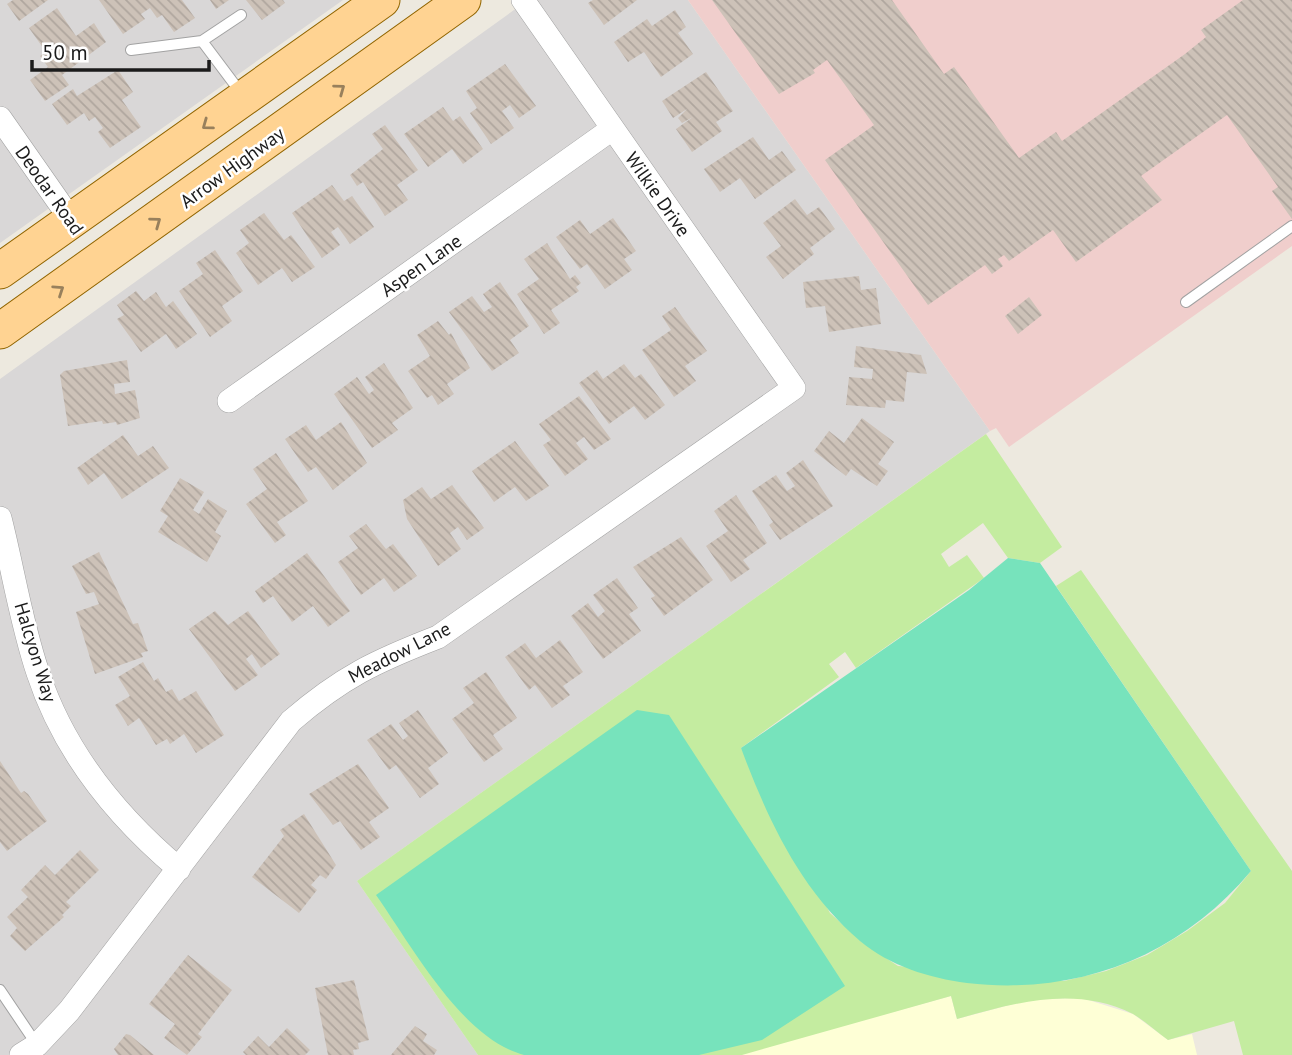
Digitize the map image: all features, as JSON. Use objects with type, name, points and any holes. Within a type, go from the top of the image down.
[{"type":"main road","points":[[0,271],[382,0]]},
{"type":"main road","name":"Arrow Highway","points":[[0,331],[463,0]]},
{"type":"main road","name":"Deodar Road","points":[[72,221],[100,262]]},
{"type":"street","name":"Wilkie Drive","points":[[523,0],[794,388]]},
{"type":"street","name":"Deodar Road","points":[[0,118],[72,221]]},
{"type":"street","name":"Aspen Lane","points":[[229,401],[612,129]]},
{"type":"street","name":"Meadow Lane","points":[[29,1050],[69,1011],[291,721],[326,691],[372,663],[438,637],[794,388]]},
{"type":"street","name":"Halcyon Way","points":[[0,518],[38,671],[71,746],[120,814],[179,869]]},
{"type":"lane","points":[[131,50],[202,41],[241,15]]},
{"type":"lane","points":[[202,41],[244,98]]},
{"type":"lane","points":[[1186,302],[1292,226]]},
{"type":"lane","points":[[0,990],[29,1050]]},
{"type":"shaded area","points":[[0,0],[343,0],[0,243]]},
{"type":"shaded area","points":[[528,0],[688,0],[990,431],[357,881],[478,1055],[0,1055],[0,379]]},
{"type":"shaded area","points":[[688,0],[1292,0],[1292,246],[1009,447],[996,428],[990,431]]},
{"type":"shaded area","points":[[951,996],[957,1019],[1032,999],[1082,998],[1133,1014],[1168,1040],[1192,1034],[1197,1055],[736,1055]]},
{"type":"green space","points":[[986,434],[1062,547],[1040,563],[1008,558],[983,523],[941,554],[949,567],[967,555],[984,578],[856,668],[845,652],[829,664],[839,677],[741,748],[830,913],[862,942],[898,966],[1064,981],[1106,971],[1147,955],[1187,931],[1225,903],[1251,871],[1056,586],[1081,570],[1292,871],[1292,1055],[1243,1055],[1234,1021],[1168,1040],[1133,1014],[1089,1000],[1023,1003],[957,1019],[951,996],[742,1055],[478,1055],[357,881]]},
{"type":"green space","points":[[1008,558],[1040,563],[1251,871],[1223,901],[1192,926],[1159,947],[1124,964],[1087,976],[1048,983],[1008,985],[967,983],[924,974],[897,964],[860,941],[839,921],[803,877],[775,827],[741,748],[969,590]]},
{"type":"green space","points":[[637,710],[669,715],[845,986],[762,1040],[699,1055],[524,1055],[501,1046],[459,1011],[422,964],[376,895]]},
{"type":"building","points":[[13,0],[48,0],[19,21],[7,4]]},
{"type":"building","points":[[99,0],[182,0],[195,18],[174,32],[162,15],[157,18],[150,8],[141,14],[145,19],[123,34]]},
{"type":"building","points":[[210,0],[229,0],[216,9]]},
{"type":"building","points":[[246,0],[283,0],[285,3],[262,20]]},
{"type":"building","points":[[593,0],[637,0],[604,25],[588,3]]},
{"type":"building","points":[[712,0],[892,0],[944,74],[954,67],[1019,158],[1056,132],[1062,141],[1185,54],[1206,37],[1201,30],[1243,0],[1292,0],[1292,219],[1272,191],[1278,187],[1227,115],[1141,176],[1162,200],[1076,262],[1053,230],[1009,261],[1004,255],[998,259],[1003,266],[992,274],[985,265],[928,305],[825,160],[874,125],[827,60],[813,70],[815,73],[779,94]]},
{"type":"building","points":[[57,8],[76,36],[94,23],[106,42],[62,75],[69,85],[45,101],[30,80],[48,67],[40,56],[46,52],[29,28]]},
{"type":"building","points":[[675,10],[686,27],[678,33],[693,54],[661,77],[644,52],[628,62],[614,42],[647,19],[652,26]]},
{"type":"building","points":[[505,64],[536,106],[519,118],[510,105],[502,111],[514,128],[491,144],[470,113],[477,108],[466,91]]},
{"type":"building","points":[[118,70],[133,92],[122,100],[141,127],[110,148],[98,132],[103,128],[95,117],[89,121],[84,113],[67,125],[52,104],[73,89],[77,96]]},
{"type":"building","points":[[706,72],[733,111],[716,122],[722,131],[692,152],[676,129],[693,117],[682,123],[678,118],[687,109],[673,118],[662,101]]},
{"type":"building","points":[[443,107],[453,121],[460,116],[483,149],[463,164],[452,149],[428,167],[404,134]]},
{"type":"building","points":[[385,125],[418,170],[397,185],[408,200],[385,216],[363,182],[357,186],[350,175],[383,149],[372,134]]},
{"type":"building","points":[[753,137],[769,160],[782,151],[796,170],[755,199],[740,178],[720,192],[704,169]]},
{"type":"building","points":[[332,185],[344,201],[352,196],[374,227],[350,244],[338,227],[331,232],[340,245],[322,258],[292,213]]},
{"type":"building","points":[[795,199],[807,215],[819,207],[835,229],[810,248],[814,254],[783,279],[766,257],[781,246],[763,223]]},
{"type":"building","points":[[264,213],[284,240],[291,235],[315,267],[292,282],[282,268],[258,285],[236,253],[249,243],[240,230]]},
{"type":"building","points":[[613,218],[636,251],[624,259],[632,270],[605,289],[587,264],[580,269],[556,237],[580,220],[590,234]]},
{"type":"building","points":[[547,243],[570,279],[575,275],[581,283],[576,287],[579,291],[551,310],[560,323],[544,334],[517,294],[539,279],[524,259]]},
{"type":"building","points":[[215,250],[243,291],[222,306],[232,321],[210,337],[179,291],[203,274],[196,263]]},
{"type":"building","points":[[859,276],[861,290],[876,288],[881,324],[829,332],[825,306],[806,308],[803,282]]},
{"type":"building","points":[[500,282],[529,326],[510,340],[519,353],[492,371],[449,312],[472,296],[484,312],[492,307],[483,294]]},
{"type":"building","points":[[136,291],[144,301],[156,292],[166,307],[173,301],[197,334],[176,349],[166,334],[141,352],[117,319],[124,315],[117,305]]},
{"type":"building","points":[[1029,297],[1042,315],[1018,334],[1005,316]]},
{"type":"building","points":[[675,307],[707,351],[685,366],[696,381],[674,397],[642,350],[671,330],[662,316]]},
{"type":"building","points":[[438,321],[449,335],[451,333],[470,368],[447,384],[454,394],[438,405],[432,395],[427,398],[408,371],[430,356],[417,335]]},
{"type":"building","points":[[856,346],[921,355],[927,374],[907,372],[904,402],[886,400],[885,408],[846,405],[849,377],[872,379],[873,369],[854,367]]},
{"type":"building","points":[[127,360],[130,382],[114,384],[115,394],[135,390],[140,418],[117,425],[116,422],[103,424],[102,421],[68,426],[60,375],[64,371]]},
{"type":"building","points":[[384,363],[413,408],[392,423],[398,430],[372,448],[334,394],[357,377],[369,394],[374,390],[365,377]]},
{"type":"building","points":[[624,364],[635,378],[641,374],[665,405],[645,420],[634,406],[609,424],[579,383],[597,370],[603,379]]},
{"type":"building","points":[[579,396],[611,439],[594,450],[584,437],[576,443],[588,459],[565,476],[543,445],[551,440],[539,424]]},
{"type":"building","points":[[862,418],[894,442],[878,464],[888,471],[877,486],[851,469],[846,476],[814,451],[829,431],[844,443]]},
{"type":"building","points":[[341,422],[367,463],[333,490],[316,467],[308,472],[285,439],[306,425],[316,440]]},
{"type":"building","points":[[123,435],[138,456],[153,446],[169,468],[122,499],[104,473],[88,485],[77,468]]},
{"type":"building","points":[[515,441],[549,486],[526,501],[515,487],[494,502],[472,471]]},
{"type":"building","points":[[276,453],[308,501],[277,522],[286,535],[275,543],[246,504],[267,489],[253,469]]},
{"type":"building","points":[[803,460],[833,506],[780,540],[769,525],[773,522],[752,491],[776,475],[787,491],[795,486],[786,473]]},
{"type":"building","points":[[180,478],[204,492],[193,510],[199,514],[208,499],[227,511],[215,532],[221,536],[207,562],[158,532],[168,516],[160,511]]},
{"type":"building","points":[[452,485],[484,528],[467,540],[458,527],[450,533],[461,549],[438,566],[407,519],[403,500],[422,487],[431,499]]},
{"type":"building","points":[[736,495],[767,543],[743,560],[750,569],[731,582],[706,546],[728,531],[714,511]]},
{"type":"building","points":[[366,524],[386,549],[393,544],[417,576],[394,592],[384,578],[361,595],[338,562],[358,548],[349,536]]},
{"type":"building","points":[[681,537],[713,580],[664,616],[651,598],[655,596],[633,567]]},
{"type":"building","points":[[99,552],[133,624],[138,623],[148,651],[141,653],[143,657],[95,674],[76,612],[99,604],[94,592],[86,594],[72,566]]},
{"type":"building","points":[[307,553],[350,611],[328,627],[313,606],[292,622],[273,596],[263,603],[255,591]]},
{"type":"building","points":[[617,578],[638,608],[629,614],[641,631],[603,659],[571,616],[588,603],[598,617],[605,611],[593,595]]},
{"type":"building","points":[[215,611],[228,625],[248,611],[280,654],[261,668],[252,654],[246,659],[258,675],[235,691],[189,629]]},
{"type":"building","points":[[560,640],[583,672],[563,686],[570,695],[552,708],[535,685],[529,690],[505,657],[525,643],[536,658]]},
{"type":"building","points":[[143,662],[154,681],[158,678],[166,692],[172,689],[179,701],[196,691],[224,735],[196,753],[184,734],[170,744],[167,739],[156,745],[139,718],[128,726],[115,705],[130,696],[118,677]]},
{"type":"building","points":[[486,672],[517,718],[493,735],[503,749],[484,762],[452,719],[474,703],[463,688]]},
{"type":"building","points":[[418,710],[448,753],[428,768],[439,784],[420,798],[396,765],[389,770],[367,740],[391,724],[403,740],[408,736],[399,723]]},
{"type":"building","points":[[0,761],[21,793],[24,791],[28,794],[47,821],[7,851],[0,842]]},
{"type":"building","points":[[358,764],[389,808],[369,822],[380,837],[361,850],[340,821],[333,825],[309,794]]},
{"type":"building","points":[[304,814],[336,865],[326,879],[320,875],[311,885],[317,890],[299,913],[252,877],[284,836],[280,830]]},
{"type":"building","points":[[80,850],[99,870],[66,902],[71,906],[62,915],[64,917],[25,951],[10,936],[17,928],[7,917],[28,897],[21,890],[45,865],[55,875]]},
{"type":"building","points":[[188,955],[232,990],[198,1034],[202,1037],[187,1055],[164,1038],[175,1024],[149,1004]]},
{"type":"building","points":[[354,980],[369,1040],[358,1043],[359,1049],[353,1050],[354,1055],[328,1055],[315,988]]},
{"type":"building","points":[[415,1026],[427,1034],[423,1041],[437,1050],[434,1055],[391,1055]]},
{"type":"building","points":[[287,1028],[310,1050],[305,1055],[246,1055],[243,1052],[258,1036],[269,1047]]},
{"type":"building","points":[[126,1034],[154,1055],[118,1055],[114,1049]]}]
